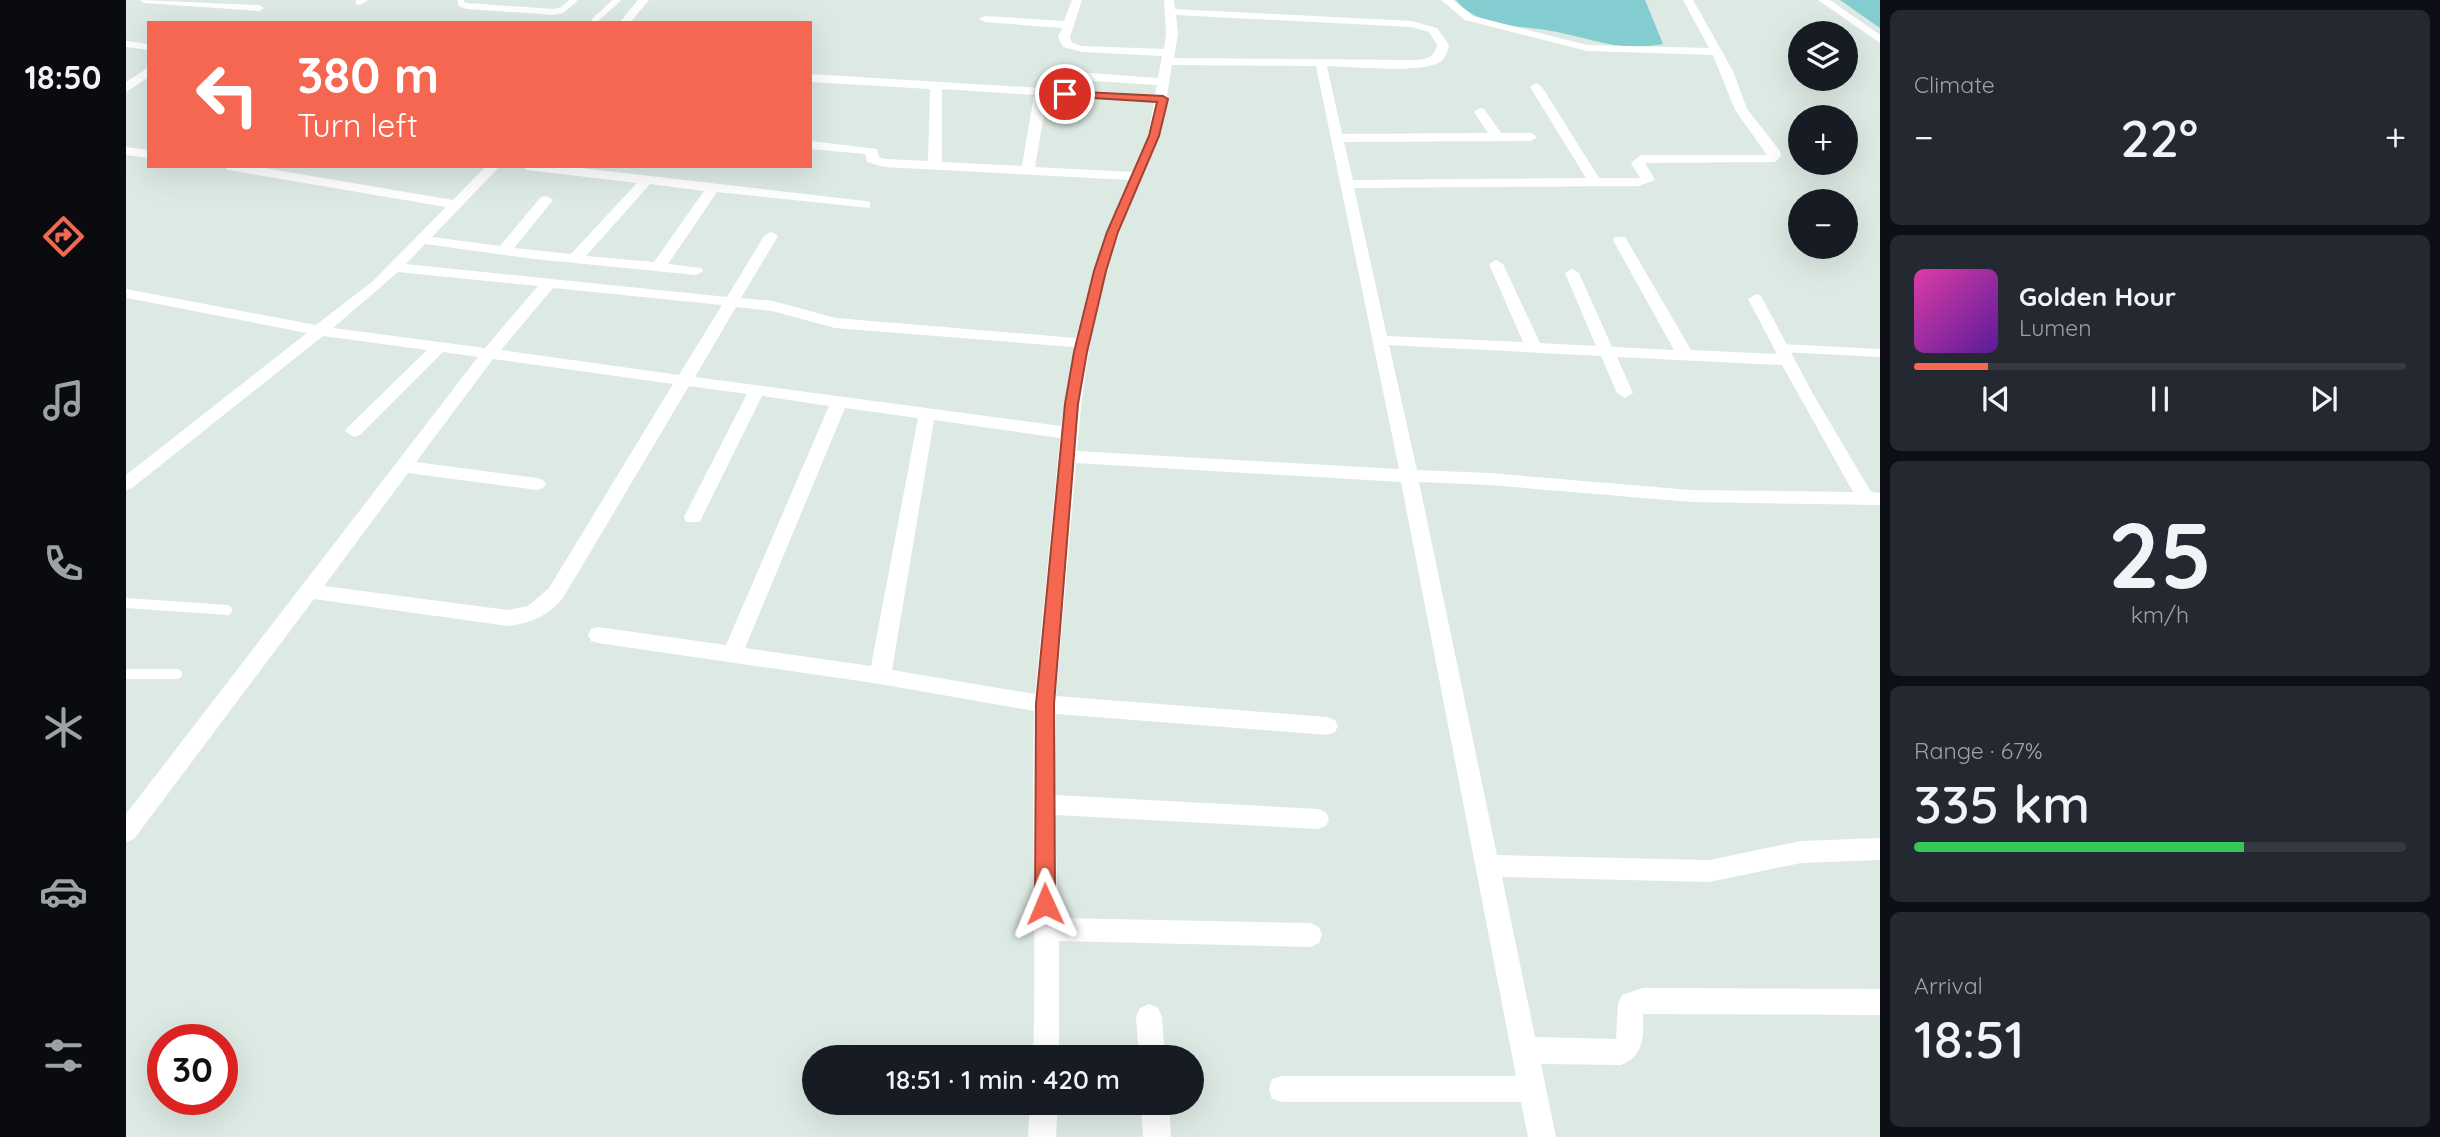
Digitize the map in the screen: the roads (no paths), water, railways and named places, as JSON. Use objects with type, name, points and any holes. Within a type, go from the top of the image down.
[{"type":"street","points":[[144,0],[263,4]]},
{"type":"street","points":[[626,21],[644,0]]},
{"type":"street","points":[[1046,1045],[1048,984],[1043,804],[1045,704],[1069,433],[1083,343],[1112,232],[1154,136],[1163,99],[1168,57],[1170,6],[1412,24],[1433,30],[1443,45],[1440,56],[1432,62],[1321,64],[1168,57],[1072,47],[1064,41],[1077,0]]},
{"type":"street","points":[[1446,0],[1469,18],[1580,46],[1716,52]]},
{"type":"street","points":[[1345,184],[1648,180],[1638,163],[1641,159],[1756,160],[1774,156],[1773,151],[1741,110],[1732,82],[1688,0]]},
{"type":"street","points":[[1823,0],[1880,40]]},
{"type":"street","points":[[249,21],[263,4]]},
{"type":"street","points":[[985,19],[1068,25]]},
{"type":"street","points":[[126,44],[147,47]]},
{"type":"street","points":[[1321,64],[1409,475],[1542,1137]]},
{"type":"street","points":[[1064,75],[1164,82]]},
{"type":"street","points":[[812,78],[1163,99]]},
{"type":"street","points":[[126,88],[143,81]]},
{"type":"street","points":[[935,166],[936,86]]},
{"type":"street","points":[[1536,87],[1595,182]]},
{"type":"street","points":[[1028,170],[1041,92]]},
{"type":"street","points":[[1480,112],[1497,137]]},
{"type":"street","points":[[1335,138],[1531,137]]},
{"type":"street","points":[[812,145],[867,150],[872,152],[872,159],[884,163],[1136,176]]},
{"type":"street","points":[[126,151],[147,154]]},
{"type":"street","points":[[239,168],[457,205]]},
{"type":"street","points":[[128,480],[322,331],[396,267],[492,168]]},
{"type":"street","points":[[544,168],[865,205]]},
{"type":"street","points":[[576,258],[647,180]]},
{"type":"street","points":[[658,267],[713,188]]},
{"type":"street","points":[[504,250],[546,200]]},
{"type":"street","points":[[309,591],[508,618],[528,616],[543,609],[556,593],[626,480],[772,236]]},
{"type":"street","points":[[424,240],[696,271]]},
{"type":"street","points":[[1620,240],[1685,354]]},
{"type":"street","points":[[1496,264],[1533,346]]},
{"type":"street","points":[[396,267],[773,306],[835,323],[1083,343]]},
{"type":"street","points":[[1572,273],[1625,393]]},
{"type":"street","points":[[126,832],[489,354],[549,284]]},
{"type":"street","points":[[127,293],[322,331],[1069,433]]},
{"type":"street","points":[[1756,299],[1784,354],[1873,499]]},
{"type":"street","points":[[1378,340],[1685,354],[1784,354]]},
{"type":"street","points":[[354,431],[439,347]]},
{"type":"street","points":[[693,517],[757,390]]},
{"type":"street","points":[[732,654],[839,402]]},
{"type":"street","points":[[880,676],[927,414]]},
{"type":"street","points":[[1067,456],[1307,472],[1409,475],[1704,496],[1873,499]]},
{"type":"street","points":[[405,467],[537,484]]},
{"type":"street","points":[[598,635],[880,676],[1045,704],[1327,726]]},
{"type":"street","points":[[1043,804],[1318,819]]},
{"type":"street","points":[[1489,866],[1709,870],[1731,868],[1801,852],[1880,849]]},
{"type":"street","points":[[1045,929],[1310,935]]},
{"type":"street","points":[[1525,1050],[1620,1052],[1629,1046],[1633,1036],[1628,1016],[1631,1004],[1643,1001],[1880,1002]]},
{"type":"street","points":[[1149,1017],[1151,1045]]},
{"type":"street","points":[[1282,1089],[1533,1089]]},
{"type":"street","points":[[1042,1137],[1043,1115]]},
{"type":"street","points":[[1156,1115],[1157,1137]]},
{"type":"lane","points":[[461,0],[461,4],[467,6],[554,12],[574,0]]},
{"type":"lane","points":[[595,20],[617,0]]},
{"type":"lane","points":[[1784,354],[1880,353]]},
{"type":"lane","points":[[126,603],[227,610]]},
{"type":"lane","points":[[126,674],[177,674]]},
{"type":"water","points":[[1456,0],[1645,0],[1663,44],[1620,46],[1557,32],[1503,24],[1477,16]]},
{"type":"water","points":[[1840,0],[1880,0],[1880,28]]}]
